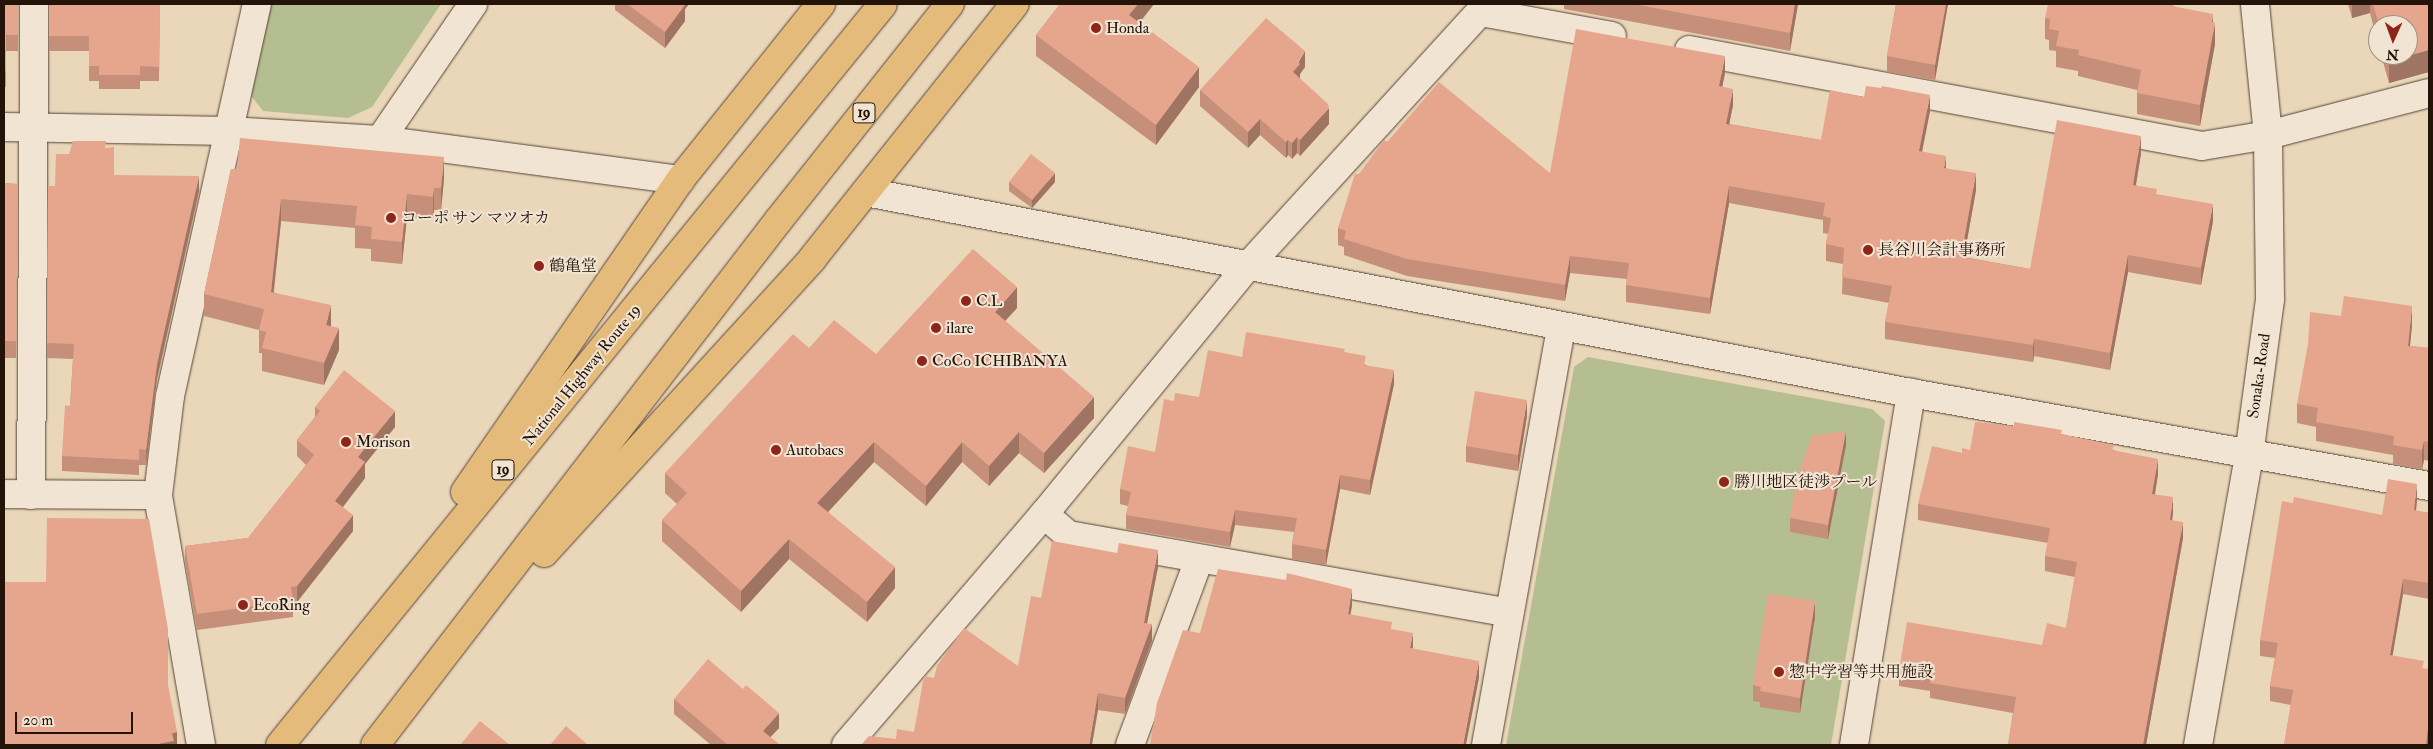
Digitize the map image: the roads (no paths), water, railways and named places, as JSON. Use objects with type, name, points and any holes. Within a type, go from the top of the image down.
[{"type":"highway","points":[[353,654],[680,180],[822,4]]},
{"type":"highway","name":"National Highway Route 19","points":[[280,745],[883,4]]},
{"type":"highway","name":"19","points":[[375,745],[772,229],[950,4]]},
{"type":"highway","points":[[416,694],[812,259],[1015,4]]},
{"type":"street","points":[[30,494],[34,4]]},
{"type":"street","points":[[201,745],[158,495],[170,396],[257,4]]},
{"type":"street","points":[[380,140],[474,4]]},
{"type":"street","name":"Sonaka-Road","points":[[2198,745],[2249,454],[2270,299],[2268,135],[2255,4]]},
{"type":"street","points":[[846,745],[1044,514],[1248,267],[1484,8],[1637,41]]},
{"type":"street","points":[[1666,46],[2202,146],[2268,135],[2429,93]]},
{"type":"street","points":[[4,127],[228,132],[380,140],[649,174],[680,180]]},
{"type":"street","points":[[866,192],[1911,393],[2429,486]]},
{"type":"street","points":[[1486,745],[1561,327]]},
{"type":"street","points":[[1854,745],[1911,393]]},
{"type":"street","points":[[4,494],[158,495]]},
{"type":"street","points":[[1044,514],[1068,535],[1509,613]]},
{"type":"street","points":[[1130,745],[1200,559]]},
{"type":"place","name":"Honda","points":[[1096,28]]},
{"type":"place","name":"コーポ サン マツオカ","points":[[391,218]]},
{"type":"place","name":"長谷川会計事務所","points":[[1868,250]]},
{"type":"place","name":"鶴亀堂","points":[[539,266]]},
{"type":"place","name":"C.L","points":[[966,301]]},
{"type":"place","name":"ilare","points":[[936,328]]},
{"type":"place","name":"CoCo ICHIBANYA","points":[[922,361]]},
{"type":"place","name":"Morison","points":[[346,442]]},
{"type":"place","name":"Autobacs","points":[[776,450]]},
{"type":"place","name":"勝川地区徒渉プール","points":[[1724,482]]},
{"type":"place","name":"EcoRing","points":[[243,605]]},
{"type":"place","name":"惣中学習等共用施設","points":[[1779,672]]}]
